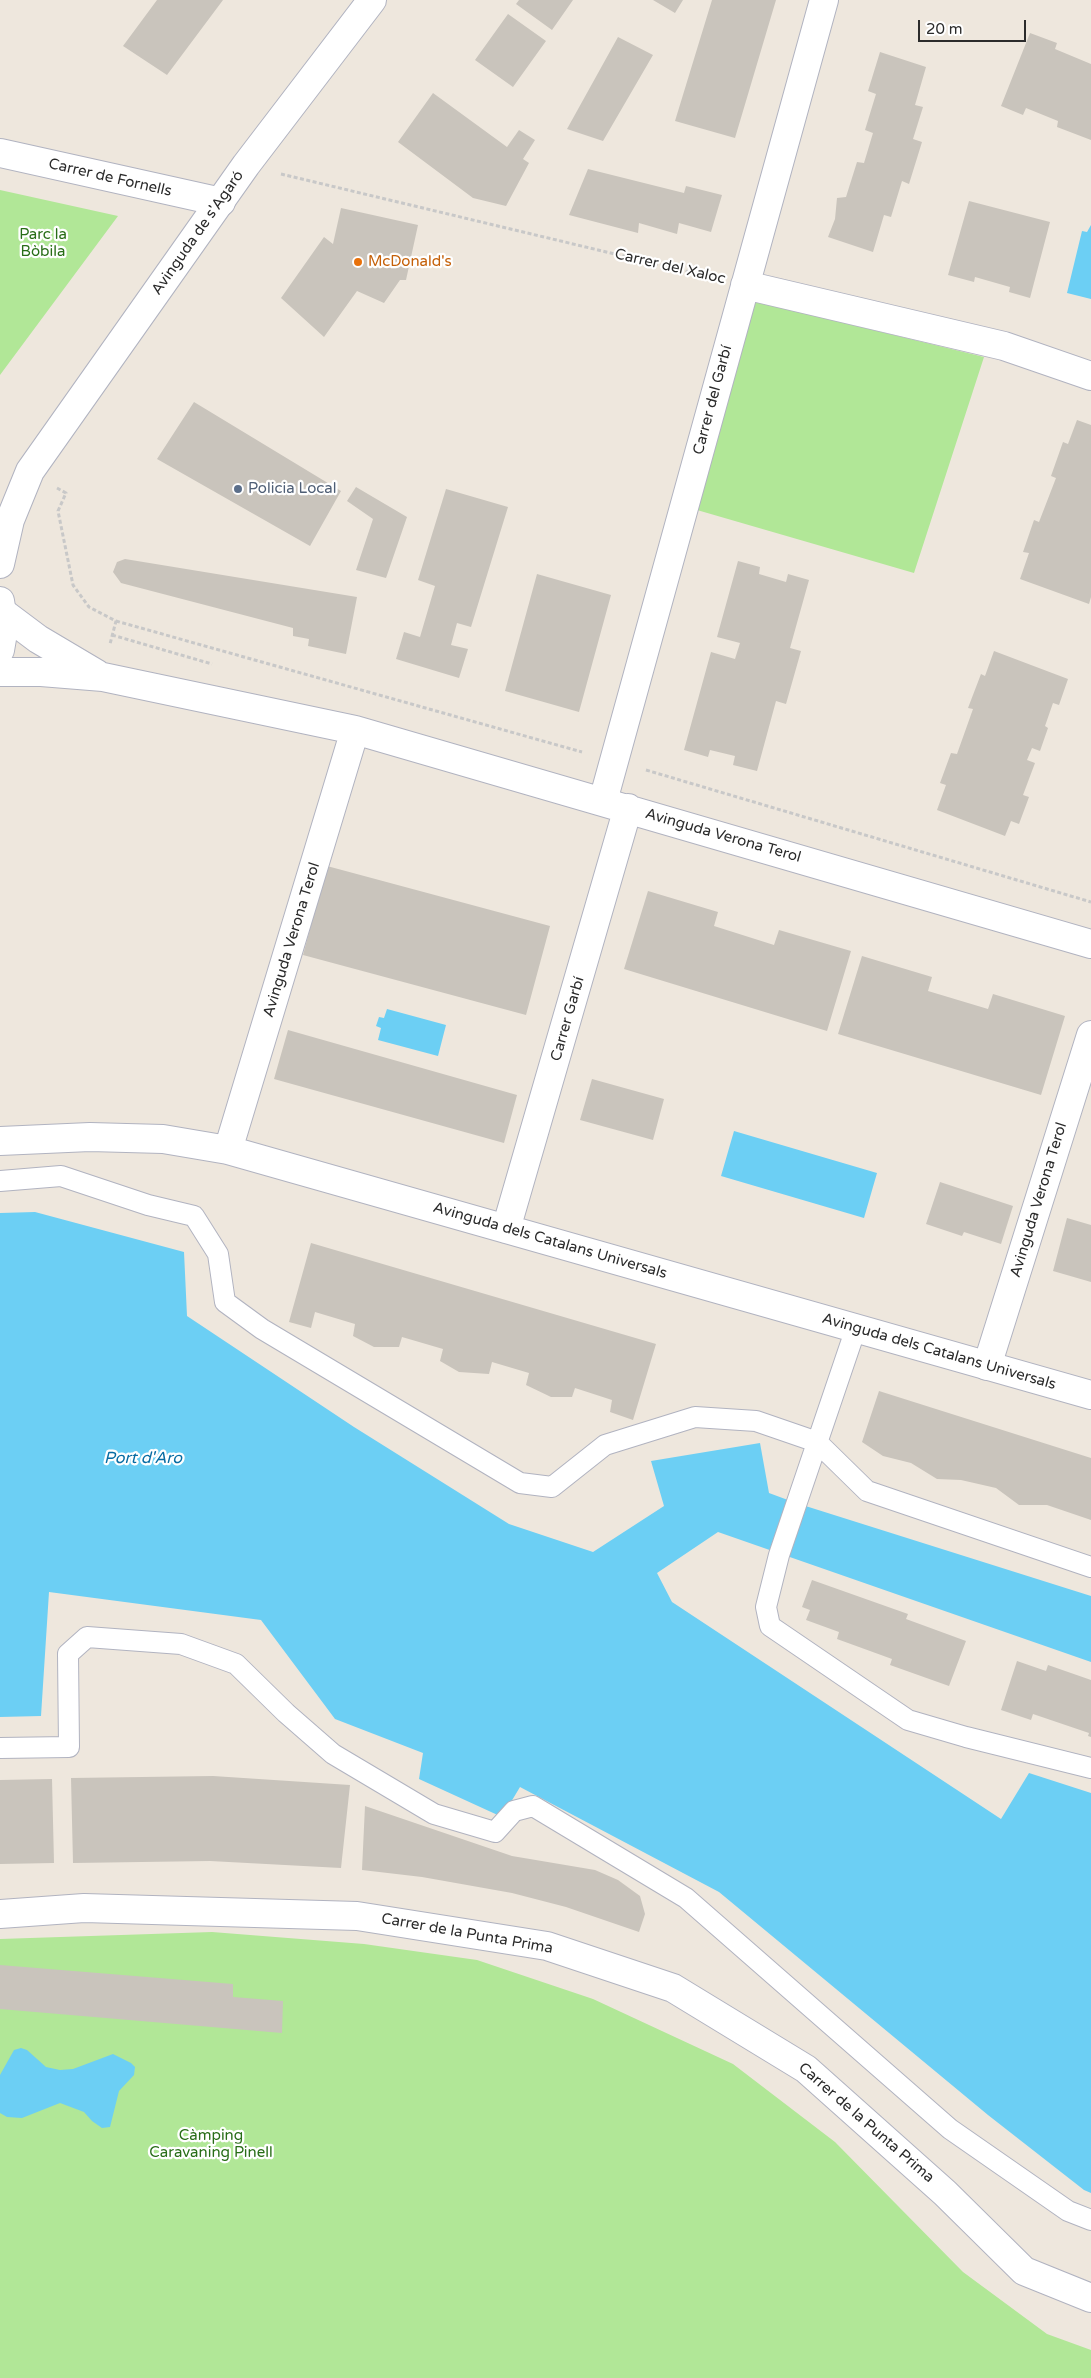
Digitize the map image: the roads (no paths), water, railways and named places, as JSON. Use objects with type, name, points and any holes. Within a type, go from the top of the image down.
[{"type":"street","name":"Avinguda de s'Agaró","points":[[30,471],[246,165],[372,0]]},
{"type":"street","name":"Carrer del Garbí","points":[[603,801],[745,285],[785,148],[824,0]]},
{"type":"street","name":"Carrer de Fornells","points":[[0,153],[221,202]]},
{"type":"street","name":"Carrer del Xaloc","points":[[745,285],[1004,346],[1091,376]]},
{"type":"street","points":[[0,491],[30,471]]},
{"type":"street","points":[[0,564],[10,520],[30,471]]},
{"type":"street","points":[[0,650],[3,635],[1,606]]},
{"type":"street","name":"Avinguda Verona Terol","points":[[1,606],[38,639],[103,677]]},
{"type":"street","name":"Avinguda Verona Terol","points":[[0,672],[41,672],[103,677],[355,730],[1091,944]]},
{"type":"street","name":"Avinguda Verona Terol","points":[[228,1150],[355,730]]},
{"type":"street","name":"Carrer Garbí","points":[[506,1228],[628,808]]},
{"type":"street","name":"Avinguda Verona Terol","points":[[987,1366],[1091,1035]]},
{"type":"street","name":"Avinguda dels Catalans Universals","points":[[0,1141],[90,1137],[163,1139],[228,1150],[1091,1395]]},
{"type":"street","name":"Carrer de la Punta Prima","points":[[0,1914],[84,1908],[357,1916],[547,1946],[673,1988],[806,2069],[945,2193],[1024,2271],[1091,2298]]},
{"type":"lane","points":[[0,1181],[61,1176],[148,1204],[194,1216],[218,1254],[225,1302],[262,1329],[520,1483],[552,1486],[605,1445],[695,1417],[756,1421],[817,1442],[867,1491],[1091,1567]]},
{"type":"lane","points":[[856,1328],[779,1555],[766,1607],[770,1626],[908,1720],[1091,1768]]},
{"type":"lane","points":[[0,1748],[69,1747],[68,1654],[87,1637],[181,1644],[236,1664],[286,1713],[333,1754],[434,1814],[495,1832],[514,1811],[533,1806],[686,1898],[950,2129],[1068,2211],[1091,2220]]},
{"type":"water","points":[[1091,225],[1091,299],[1067,293],[1082,231],[1087,232]]},
{"type":"water","points":[[387,1009],[446,1025],[438,1056],[378,1040],[381,1028],[376,1026],[379,1017],[384,1018]]},
{"type":"water","points":[[734,1131],[877,1173],[864,1218],[721,1176]]},
{"type":"water","name":"Port d'Aro","points":[[35,1212],[184,1252],[187,1316],[354,1427],[509,1524],[593,1552],[664,1506],[651,1461],[760,1443],[769,1493],[1091,1596],[1091,1662],[718,1532],[657,1573],[672,1602],[1001,1819],[1029,1773],[1091,1793],[1091,2193],[1084,2190],[988,2115],[719,1892],[520,1787],[502,1817],[419,1779],[423,1753],[335,1719],[261,1620],[49,1592],[41,1716],[0,1717],[0,1213]]},
{"type":"water","points":[[21,2048],[27,2050],[46,2067],[60,2070],[73,2069],[113,2054],[131,2063],[135,2067],[134,2075],[119,2091],[110,2127],[102,2128],[84,2112],[60,2103],[22,2118],[7,2117],[0,2113],[0,2075],[14,2050]]},
{"type":"place","name":"McDonald's","points":[[358,262]]},
{"type":"place","name":"Policia Local","points":[[238,489]]},
{"type":"park label","name":"Parc la Bòbila","points":[[43,244]]},
{"type":"park label","name":"Càmping Caravaning Pinell","points":[[211,2144]]}]
